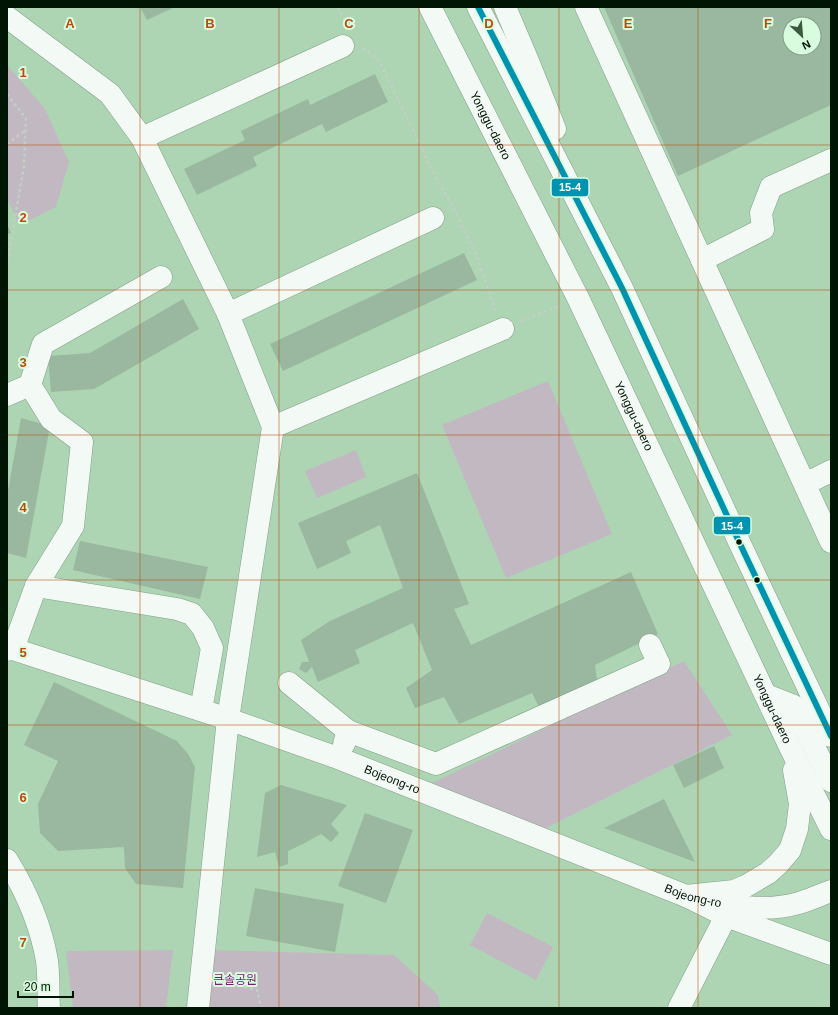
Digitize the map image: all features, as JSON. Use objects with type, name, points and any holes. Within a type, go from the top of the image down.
[{"type":"main road","name":"Yonggu-daero","points":[[430,7],[578,298],[790,747],[831,829]]},
{"type":"main road","points":[[478,7],[622,288],[741,546],[831,736]]},
{"type":"main road","points":[[504,7],[528,61],[599,242]]},
{"type":"main road","points":[[586,7],[831,542]]},
{"type":"main road","points":[[7,18],[110,94],[142,138],[228,314],[273,427],[228,719],[198,1008]]},
{"type":"main road","points":[[142,138],[352,42]]},
{"type":"main road","points":[[702,260],[764,229],[761,213],[771,187],[831,160]]},
{"type":"main road","points":[[228,314],[433,218]]},
{"type":"main road","points":[[7,395],[30,385],[43,344],[161,277]]},
{"type":"main road","points":[[273,427],[502,329]]},
{"type":"main road","points":[[10,650],[36,586],[73,526],[82,442],[51,419],[30,385]]},
{"type":"main road","points":[[804,484],[831,471]]},
{"type":"main road","points":[[36,586],[178,608],[192,614],[203,628],[212,648],[200,710]]},
{"type":"main road","points":[[289,683],[348,731],[436,764],[659,664],[650,645]]},
{"type":"main road","name":"Bojeong-ro","points":[[10,650],[228,719],[338,758],[686,896],[735,907],[755,908],[779,907],[799,903],[831,891]]},
{"type":"main road","points":[[766,695],[794,706],[831,781]]},
{"type":"main road","points":[[338,758],[348,731]]},
{"type":"main road","points":[[686,896],[734,891],[746,886],[768,873],[790,850],[797,829],[800,804],[790,747]]},
{"type":"main road","points":[[7,860],[21,883],[43,940],[47,963],[49,1008]]},
{"type":"main road","points":[[686,896],[726,916],[831,954]]},
{"type":"main road","points":[[679,1008],[726,916]]},
{"type":"path","points":[[338,7],[352,42],[380,62],[431,168],[453,207],[477,257],[502,329],[578,298]]},
{"type":"path","points":[[7,94],[26,119],[24,166],[7,264]]},
{"type":"path","points":[[7,144],[26,130]]},
{"type":"path","points":[[201,976],[257,990],[261,1008]]},
{"type":"green space","points":[[7,65],[45,109],[69,162],[56,207],[20,225],[7,199]]},
{"type":"green space","points":[[548,381],[612,534],[506,578],[442,425]]},
{"type":"green space","points":[[356,450],[366,477],[317,498],[305,471]]},
{"type":"green space","points":[[684,661],[732,735],[532,835],[418,790]]},
{"type":"green space","points":[[487,913],[553,947],[536,980],[470,945]]},
{"type":"green space","points":[[173,950],[166,1008],[73,1008],[66,951]]},
{"type":"green space","name":"큰솔공원","points":[[204,950],[394,955],[438,995],[440,1008],[207,1008]]},
{"type":"building","points":[[140,7],[175,7],[147,20]]},
{"type":"building","points":[[604,7],[831,7],[831,105],[678,176]]},
{"type":"building","points":[[375,74],[388,102],[326,132],[322,124],[253,157],[257,166],[197,195],[184,169],[245,140],[241,131],[308,99],[310,105]]},
{"type":"building","points":[[7,224],[11,233],[7,234]]},
{"type":"building","points":[[464,253],[477,280],[283,371],[270,344]]},
{"type":"building","points":[[183,299],[199,329],[94,389],[51,392],[48,356],[90,353]]},
{"type":"building","points":[[21,418],[50,426],[26,558],[7,553],[7,496]]},
{"type":"building","points":[[417,473],[469,604],[454,609],[471,645],[631,572],[658,634],[595,665],[597,680],[539,707],[532,693],[459,724],[444,697],[415,708],[406,688],[432,670],[413,623],[355,650],[360,663],[318,682],[312,667],[306,673],[299,669],[302,662],[309,662],[301,640],[330,621],[403,588],[380,525],[346,541],[351,553],[317,569],[298,523]]},
{"type":"building","points":[[80,541],[208,567],[200,599],[73,570]]},
{"type":"building","points":[[54,682],[177,741],[188,754],[195,767],[183,888],[136,884],[125,868],[124,847],[58,851],[40,833],[38,804],[58,761],[24,745]]},
{"type":"building","points":[[714,746],[724,768],[684,788],[673,765]]},
{"type":"building","points":[[281,785],[347,805],[331,824],[339,833],[331,842],[321,834],[288,851],[288,864],[279,867],[275,852],[257,857],[265,793]]},
{"type":"building","points":[[664,799],[695,862],[604,828]]},
{"type":"building","points":[[365,813],[413,830],[386,903],[338,886]]},
{"type":"building","points":[[255,888],[344,904],[335,952],[246,936]]},
{"type":"transit line","name":"15-4","points":[[478,7],[622,288],[741,546],[831,736]]}]
